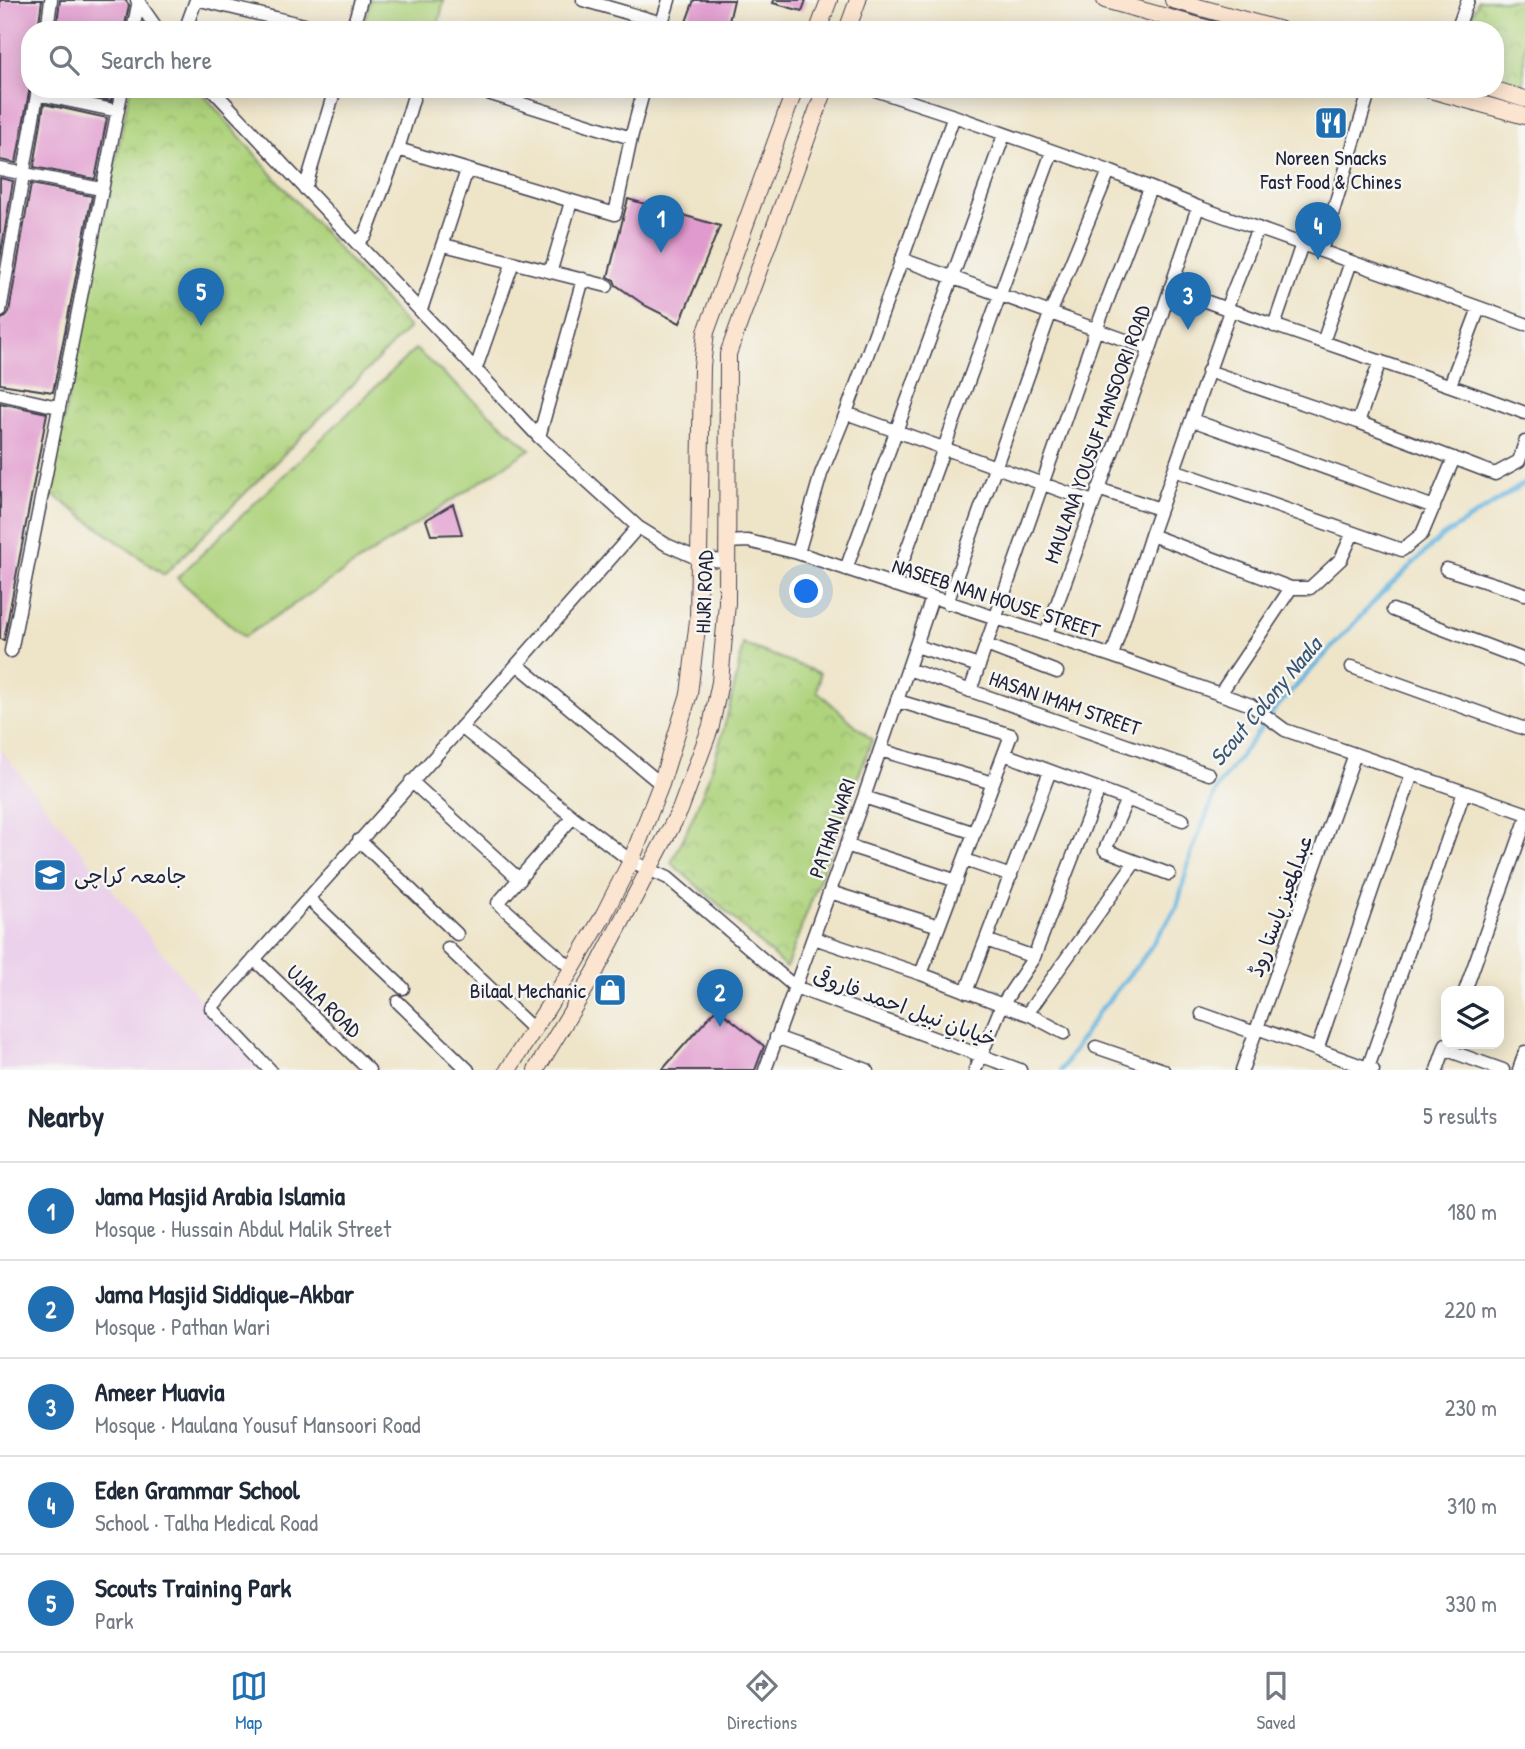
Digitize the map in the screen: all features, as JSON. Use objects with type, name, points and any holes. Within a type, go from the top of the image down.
[{"type":"main road","points":[[821,21],[829,0]]},
{"type":"main road","points":[[850,21],[858,0]]},
{"type":"main road","points":[[1105,0],[1181,21]]},
{"type":"main road","points":[[1180,1],[1250,21]]},
{"type":"main road","points":[[1504,93],[1525,99]]},
{"type":"main road","name":"HIJRI ROAD","points":[[508,1070],[572,969],[631,861],[661,784],[689,694],[698,620],[702,366],[706,332],[792,98]]},
{"type":"main road","name":"HIJRI ROAD","points":[[540,1068],[594,974],[680,810],[711,726],[720,682],[727,603],[728,354],[822,98]]},
{"type":"main road","points":[[1460,98],[1525,116]]},
{"type":"street","points":[[48,21],[51,0]]},
{"type":"street","points":[[189,21],[198,0],[287,21]]},
{"type":"street","points":[[355,21],[361,0]]},
{"type":"street","points":[[583,0],[646,21]]},
{"type":"street","points":[[662,21],[668,0]]},
{"type":"street","points":[[1460,21],[1468,0]]},
{"type":"street","points":[[135,21],[138,1]]},
{"type":"street","points":[[138,1],[152,21]]},
{"type":"street","points":[[0,312],[36,98]]},
{"type":"street","points":[[63,98],[118,111]]},
{"type":"street","points":[[11,651],[120,98]]},
{"type":"street","points":[[220,98],[539,437],[638,527],[667,545],[699,559],[726,561]]},
{"type":"street","points":[[305,189],[332,98]]},
{"type":"street","points":[[357,243],[366,234],[398,149],[413,98]]},
{"type":"street","points":[[504,98],[631,138]]},
{"type":"street","points":[[398,149],[615,214],[642,98]]},
{"type":"street","points":[[899,98],[1109,171],[1198,207],[1525,324]]},
{"type":"street","points":[[1321,251],[1367,98]]},
{"type":"street","points":[[798,553],[821,474],[846,413],[954,116]]},
{"type":"street","points":[[846,569],[1004,135]]},
{"type":"street","points":[[894,585],[1052,152]]},
{"type":"street","points":[[0,169],[102,189]]},
{"type":"street","points":[[421,310],[467,170]]},
{"type":"street","points":[[947,603],[1050,314],[1109,171]]},
{"type":"street","points":[[970,691],[1096,330],[1150,188]]},
{"type":"street","points":[[551,270],[571,202]]},
{"type":"street","name":"MAULANA YOUSUF MANSOORI ROAD","points":[[1046,634],[1150,349],[1198,207]]},
{"type":"street","points":[[1112,656],[1151,535],[1258,228]]},
{"type":"street","points":[[1274,326],[1302,244]]},
{"type":"street","points":[[444,245],[607,286]]},
{"type":"street","points":[[901,259],[1150,349]]},
{"type":"street","points":[[476,368],[513,262]]},
{"type":"street","points":[[1323,342],[1350,262]]},
{"type":"street","points":[[539,437],[583,279]]},
{"type":"street","points":[[1170,288],[1274,326],[1450,384],[1525,413]]},
{"type":"street","points":[[1450,384],[1479,308]]},
{"type":"street","points":[[1358,422],[1380,361]]},
{"type":"street","points":[[1209,371],[1358,422],[1495,474],[1519,461],[1525,442]]},
{"type":"street","points":[[0,394],[58,407]]},
{"type":"street","points":[[846,413],[1042,484],[1160,509]]},
{"type":"street","points":[[1192,420],[1434,507]]},
{"type":"street","points":[[1174,470],[1402,550],[1422,534],[1454,458]]},
{"type":"street","points":[[270,1070],[211,1008],[638,527]]},
{"type":"street","points":[[1151,535],[1291,588],[1310,588],[1341,559],[1353,533]]},
{"type":"street","name":"NASEEB NAN HOUSE STREET","points":[[726,542],[748,541],[798,553],[1112,656],[1251,705],[1284,730],[1525,813]]},
{"type":"street","points":[[1446,569],[1525,594]]},
{"type":"street","points":[[1220,694],[1291,588]]},
{"type":"street","name":"PATHAN WARI","points":[[765,1070],[898,701],[932,598]]},
{"type":"street","points":[[1393,610],[1525,660]]},
{"type":"street","points":[[986,645],[1057,672]]},
{"type":"street","points":[[916,646],[979,666]]},
{"type":"street","points":[[518,665],[661,784]]},
{"type":"street","points":[[1352,667],[1525,729]]},
{"type":"street","name":"HASAN IMAM STREET","points":[[908,669],[1209,774]]},
{"type":"street","points":[[898,701],[1011,735],[922,974]]},
{"type":"street","name":"خیابانِ نبیل احمد فاروقی","points":[[461,727],[631,861],[668,878],[795,988],[1020,1070]]},
{"type":"street","points":[[880,750],[993,783]]},
{"type":"street","points":[[1004,754],[1183,820]]},
{"type":"street","name":"عبدالمعیز پاستا روڈ","points":[[1242,1070],[1355,754]]},
{"type":"street","points":[[966,992],[1049,771]]},
{"type":"street","points":[[1317,1050],[1412,774]]},
{"type":"street","points":[[411,781],[520,880]]},
{"type":"street","points":[[975,1070],[1002,1005],[1034,957],[1099,789]]},
{"type":"street","points":[[1202,1014],[1370,1069],[1464,792]]},
{"type":"street","points":[[864,797],[975,833]]},
{"type":"street","points":[[1127,799],[1105,850],[1169,874]]},
{"type":"street","points":[[572,969],[498,903],[573,817]]},
{"type":"street","points":[[1467,986],[1525,823]]},
{"type":"street","points":[[359,840],[457,934]]},
{"type":"street","points":[[846,845],[957,881]]},
{"type":"street","points":[[965,860],[1011,876]]},
{"type":"street","points":[[1027,1014],[1135,862]]},
{"type":"street","points":[[830,892],[939,926]]},
{"type":"street","points":[[307,898],[403,988]]},
{"type":"street","points":[[814,938],[922,974],[1027,1014],[1064,1033]]},
{"type":"street","points":[[986,940],[1034,957]]},
{"type":"street","points":[[448,948],[534,1030]]},
{"type":"street","name":"UJALA ROAD","points":[[254,959],[369,1070]]},
{"type":"street","points":[[398,1002],[468,1070]]},
{"type":"street","points":[[776,1037],[830,1064],[867,1070]]},
{"type":"street","points":[[1096,1047],[1136,1066],[1163,1070]]},
{"type":"street","points":[[1437,1070],[1444,1049]]},
{"type":"street","points":[[1452,1049],[1503,1070]]},
{"type":"street","points":[[521,1052],[540,1068]]},
{"type":"street","points":[[1519,1070],[1525,1052]]},
{"type":"shaded area","name":"جامعہ کراچی","points":[[0,749],[201,1001],[262,1070],[0,1070]]},
{"type":"green space","points":[[370,0],[444,0],[439,21],[364,21]]},
{"type":"green space","points":[[1478,0],[1525,0],[1524,85],[1504,77],[1504,21],[1470,21]]},
{"type":"green space","points":[[128,98],[207,98],[409,328],[164,575],[49,492]]},
{"type":"green space","points":[[415,349],[530,449],[244,637],[177,578]]},
{"type":"green space","points":[[743,644],[820,673],[817,691],[872,740],[786,968],[671,863],[696,810],[716,756]]},
{"type":"building","points":[[0,0],[42,0],[39,21],[21,21],[21,98],[28,98],[16,163],[0,160]]},
{"type":"building","points":[[60,0],[125,0],[129,5],[126,21],[57,21]]},
{"type":"building","points":[[694,0],[734,0],[729,21],[686,21]]},
{"type":"building","points":[[774,0],[806,0],[802,11],[773,3]]},
{"type":"building","points":[[44,104],[107,118],[95,179],[34,167]]},
{"type":"building","points":[[0,178],[13,181],[0,259]]},
{"type":"building","points":[[31,184],[92,196],[53,392],[0,384],[0,325],[1,319],[9,312]]},
{"type":"building","points":[[628,199],[720,226],[680,323],[646,306],[608,277]]},
{"type":"building","points":[[0,403],[47,413],[4,640],[0,639]]},
{"type":"building","points":[[453,504],[462,534],[431,535],[426,520]]},
{"type":"building","points":[[717,1008],[764,1046],[755,1070],[662,1070]]},
{"type":"waterway","name":"Scout Colony Naala","points":[[1061,1070],[1098,1013],[1144,957],[1177,907],[1191,854],[1218,786],[1276,708],[1383,592],[1440,538],[1525,483]]},
{"type":"place","name":"Noreen Snacks Fast Food & Chines","points":[[1331,123]]},
{"type":"place","name":"Jama Masjid Arabia Islamia","points":[[661,253]]},
{"type":"place","name":"Eden Grammar School","points":[[1318,260]]},
{"type":"place","name":"Scouts Training Park","points":[[201,326]]},
{"type":"place","name":"Ameer Muavia","points":[[1188,330]]},
{"type":"place","name":"جامعہ کراچی","points":[[50,875]]},
{"type":"place","name":"Bilaal Mechanic","points":[[610,990]]},
{"type":"place","name":"Jama Masjid Siddique-Akbar","points":[[720,1027]]}]
